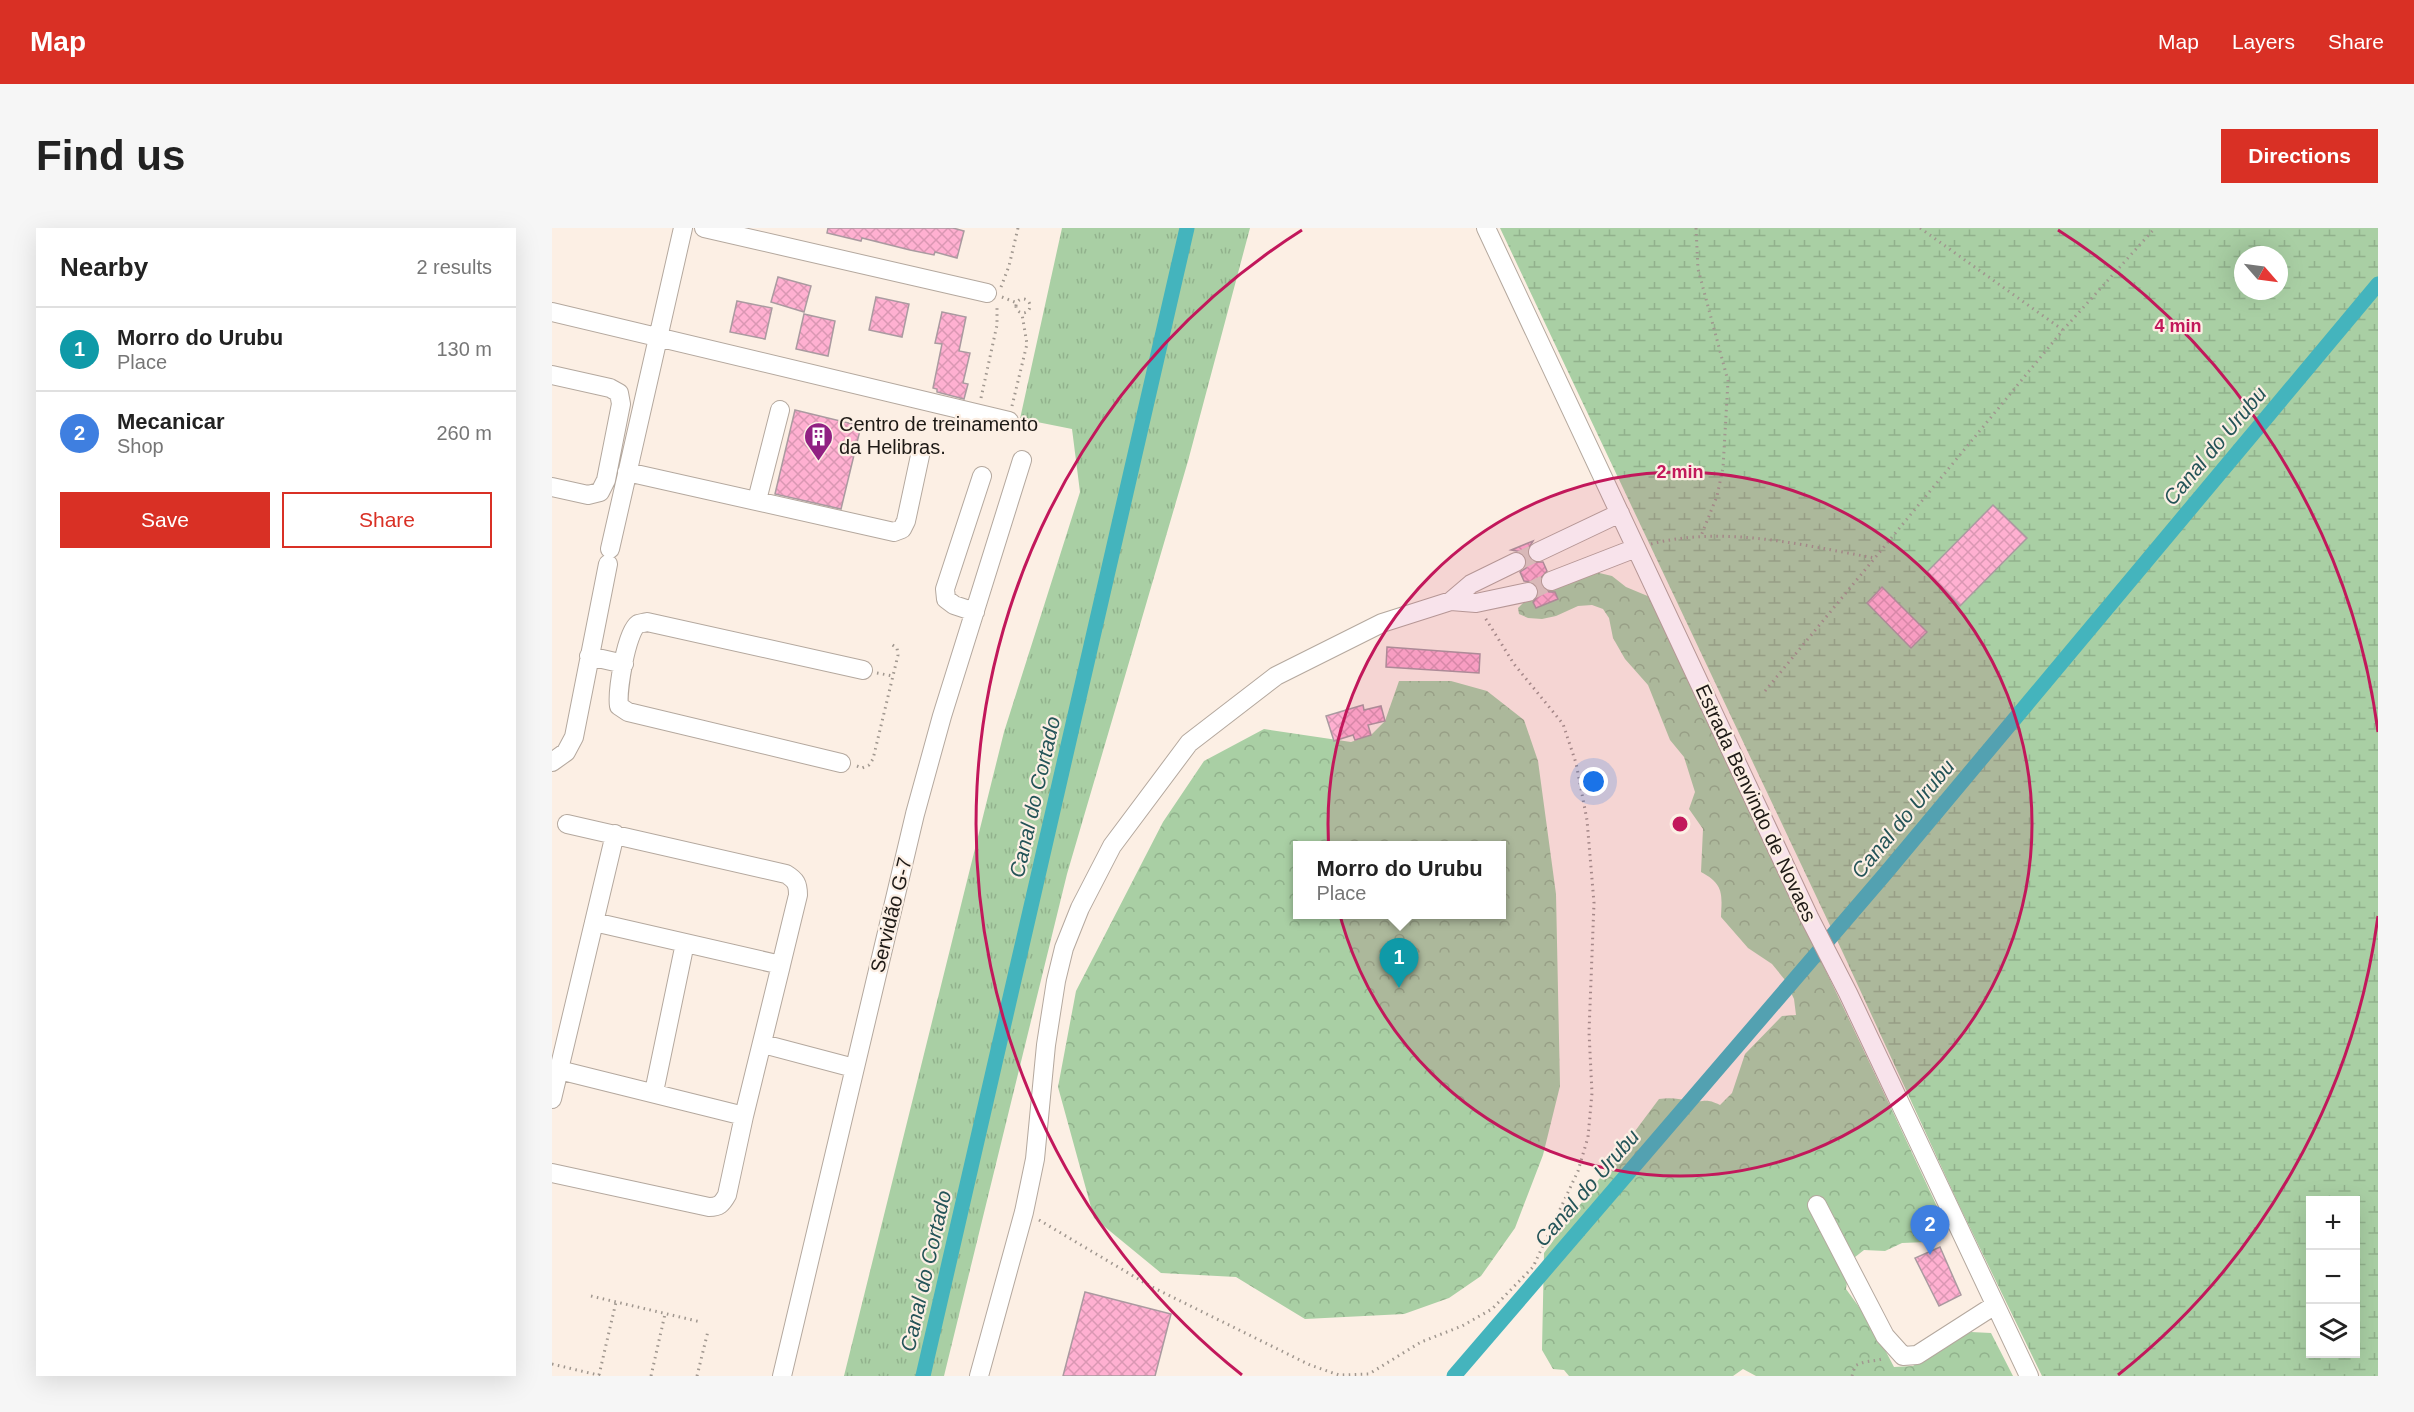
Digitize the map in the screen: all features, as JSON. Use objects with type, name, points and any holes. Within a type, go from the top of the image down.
[{"type":"street","points":[[552,762],[566,752],[574,737],[609,556],[683,228]]},
{"type":"street","points":[[704,228],[987,293]]},
{"type":"street","name":"Estrada Benvindo de Novaes","points":[[1486,228],[1809,917],[1848,993],[2029,1376]]},
{"type":"street","points":[[552,312],[1010,416]]},
{"type":"street","points":[[552,375],[610,388],[619,393],[621,404],[606,480],[600,492],[588,495],[552,487]]},
{"type":"street","points":[[757,500],[780,410]]},
{"type":"street","points":[[627,472],[894,532],[902,529],[906,521],[921,451]]},
{"type":"street","name":"Servidão G-7","points":[[782,1376],[915,814],[942,716],[1022,460]]},
{"type":"street","points":[[975,612],[954,605],[946,599],[945,589],[982,476]]},
{"type":"street","points":[[1538,552],[1620,513]]},
{"type":"street","points":[[1551,581],[1636,548]]},
{"type":"street","points":[[979,1376],[1024,1212],[1035,1159],[1046,1045],[1056,981],[1064,948],[1080,908],[1112,846],[1189,743],[1276,676],[1382,623],[1451,601],[1472,584],[1516,562]]},
{"type":"street","points":[[1451,601],[1476,603],[1528,591]]},
{"type":"street","points":[[841,763],[628,712],[619,706],[618,695],[624,664],[632,633],[638,624],[647,622],[863,670]]},
{"type":"street","points":[[589,656],[624,664]]},
{"type":"street","points":[[552,1173],[717,1207],[727,1195],[798,895],[798,886],[794,879],[786,874],[567,824]]},
{"type":"street","points":[[552,1099],[615,834]]},
{"type":"street","points":[[594,922],[782,965]]},
{"type":"street","points":[[654,1092],[685,943]]},
{"type":"street","points":[[763,1044],[854,1068]]},
{"type":"street","points":[[559,1070],[744,1116]]},
{"type":"street","points":[[1817,1205],[1885,1336],[1898,1352],[1909,1357],[1917,1355],[1995,1305]]},
{"type":"path","points":[[981,404],[980,399],[997,325],[997,295],[1010,266],[1018,228]]},
{"type":"path","points":[[1696,228],[1698,269],[1728,381],[1724,468],[1717,496],[1701,536]]},
{"type":"path","points":[[1920,228],[2063,330]]},
{"type":"path","points":[[1765,691],[2063,330],[2155,228]]},
{"type":"path","points":[[1010,416],[1027,344],[1022,314],[1016,308],[1020,300],[1024,299],[1030,305],[1030,310],[1022,314]]},
{"type":"path","points":[[1636,548],[1701,536],[1743,536],[1875,558]]},
{"type":"path","points":[[1024,1212],[1150,1286],[1310,1365],[1339,1376],[1369,1374],[1421,1342],[1462,1326],[1492,1309],[1533,1267],[1578,1171],[1588,1137],[1592,1093],[1589,1032],[1594,903],[1587,820],[1576,763],[1563,724],[1514,663],[1476,603]]},
{"type":"path","points":[[841,763],[862,768],[869,765],[873,759],[898,655],[897,648],[891,644]]},
{"type":"path","points":[[591,1296],[701,1322]]},
{"type":"path","points":[[552,1364],[601,1376],[616,1302]]},
{"type":"path","points":[[651,1376],[665,1314]]},
{"type":"path","points":[[697,1376],[708,1331]]},
{"type":"path","points":[[1852,1376],[1855,1366],[1863,1361],[1875,1361],[1898,1352]]},
{"type":"green space","points":[[1062,228],[1250,228],[1188,461],[1067,874],[944,1376],[844,1376],[1004,732],[1080,492],[1072,429],[1037,422],[1018,428]]},
{"type":"green space","points":[[1500,228],[2378,228],[2378,1376],[2042,1376],[1958,1203],[1843,953]]},
{"type":"green space","points":[[1591,571],[1612,576],[1626,587],[1650,597],[1940,1213],[1927,1242],[1902,1243],[1885,1251],[1864,1250],[1850,1261],[1846,1289],[1872,1325],[1894,1367],[1913,1366],[1942,1346],[1971,1332],[1991,1333],[2013,1376],[1756,1376],[1743,1369],[1733,1376],[1569,1376],[1564,1370],[1553,1369],[1542,1350],[1544,1253],[1659,1099],[1708,1101],[1720,1105],[1732,1093],[1745,1054],[1782,1016],[1796,1015],[1794,999],[1785,980],[1772,964],[1748,948],[1721,917],[1722,902],[1718,885],[1701,872],[1703,829],[1689,809],[1695,792],[1684,757],[1670,740],[1648,685],[1625,659],[1613,638],[1609,618],[1603,609],[1592,605],[1578,606],[1556,616],[1542,619],[1528,618],[1519,614],[1518,608],[1525,601]]},
{"type":"green space","points":[[1399,681],[1451,681],[1487,691],[1524,720],[1538,761],[1556,894],[1560,1086],[1543,1155],[1515,1228],[1481,1276],[1449,1298],[1404,1314],[1305,1319],[1236,1277],[1161,1273],[1094,1218],[1058,1087],[1076,991],[1163,822],[1204,761],[1264,729],[1351,742],[1371,735],[1385,721]]},
{"type":"building","points":[[828,228],[953,228],[964,231],[957,258],[935,252],[934,255],[910,250],[862,238],[861,241],[827,233]]},
{"type":"building","points":[[778,277],[811,286],[804,312],[771,302]]},
{"type":"building","points":[[876,297],[909,304],[902,337],[869,330]]},
{"type":"building","points":[[737,301],[772,308],[765,339],[730,332]]},
{"type":"building","points":[[942,312],[966,317],[959,351],[970,353],[963,383],[968,384],[964,399],[937,392],[937,389],[933,388],[942,344],[935,343]]},
{"type":"building","points":[[804,314],[835,321],[828,356],[796,349]]},
{"type":"building","name":"Centro de treinamento da Helibras.","points":[[795,410],[861,426],[841,509],[775,494]]},
{"type":"building","points":[[1993,505],[2027,538],[1960,606],[1927,572]]},
{"type":"building","points":[[1533,541],[1527,551],[1528,556],[1532,562],[1543,562],[1547,571],[1540,579],[1541,586],[1549,592],[1555,592],[1558,599],[1536,608],[1533,602],[1538,596],[1539,589],[1532,582],[1524,581],[1520,572],[1526,568],[1526,558],[1522,552],[1511,550]]},
{"type":"building","points":[[1882,587],[1927,632],[1911,648],[1867,603]]},
{"type":"building","points":[[1387,647],[1480,654],[1479,673],[1386,667]]},
{"type":"building","points":[[1363,705],[1364,710],[1381,706],[1385,721],[1368,725],[1371,735],[1355,740],[1353,735],[1334,741],[1326,716]]},
{"type":"building","points":[[1940,1247],[1961,1295],[1939,1306],[1915,1258]]},
{"type":"building","points":[[1085,1292],[1171,1314],[1155,1376],[1063,1376]]},
{"type":"waterway","name":"Canal do Cortado","points":[[923,1376],[1187,228]]},
{"type":"waterway","name":"Canal do Urubu","points":[[1454,1376],[1885,874],[2378,284]]},
{"type":"tunnel","points":[[1516,562],[1538,552]]},
{"type":"tunnel","points":[[1528,592],[1551,581]]},
{"type":"place","name":"Centro de treinamento da Helibras.","points":[[818,462]]},
{"type":"place","name":"Morro do Urubu","points":[[1399,988]]},
{"type":"place","name":"Mecanicar","points":[[1930,1255]]}]
